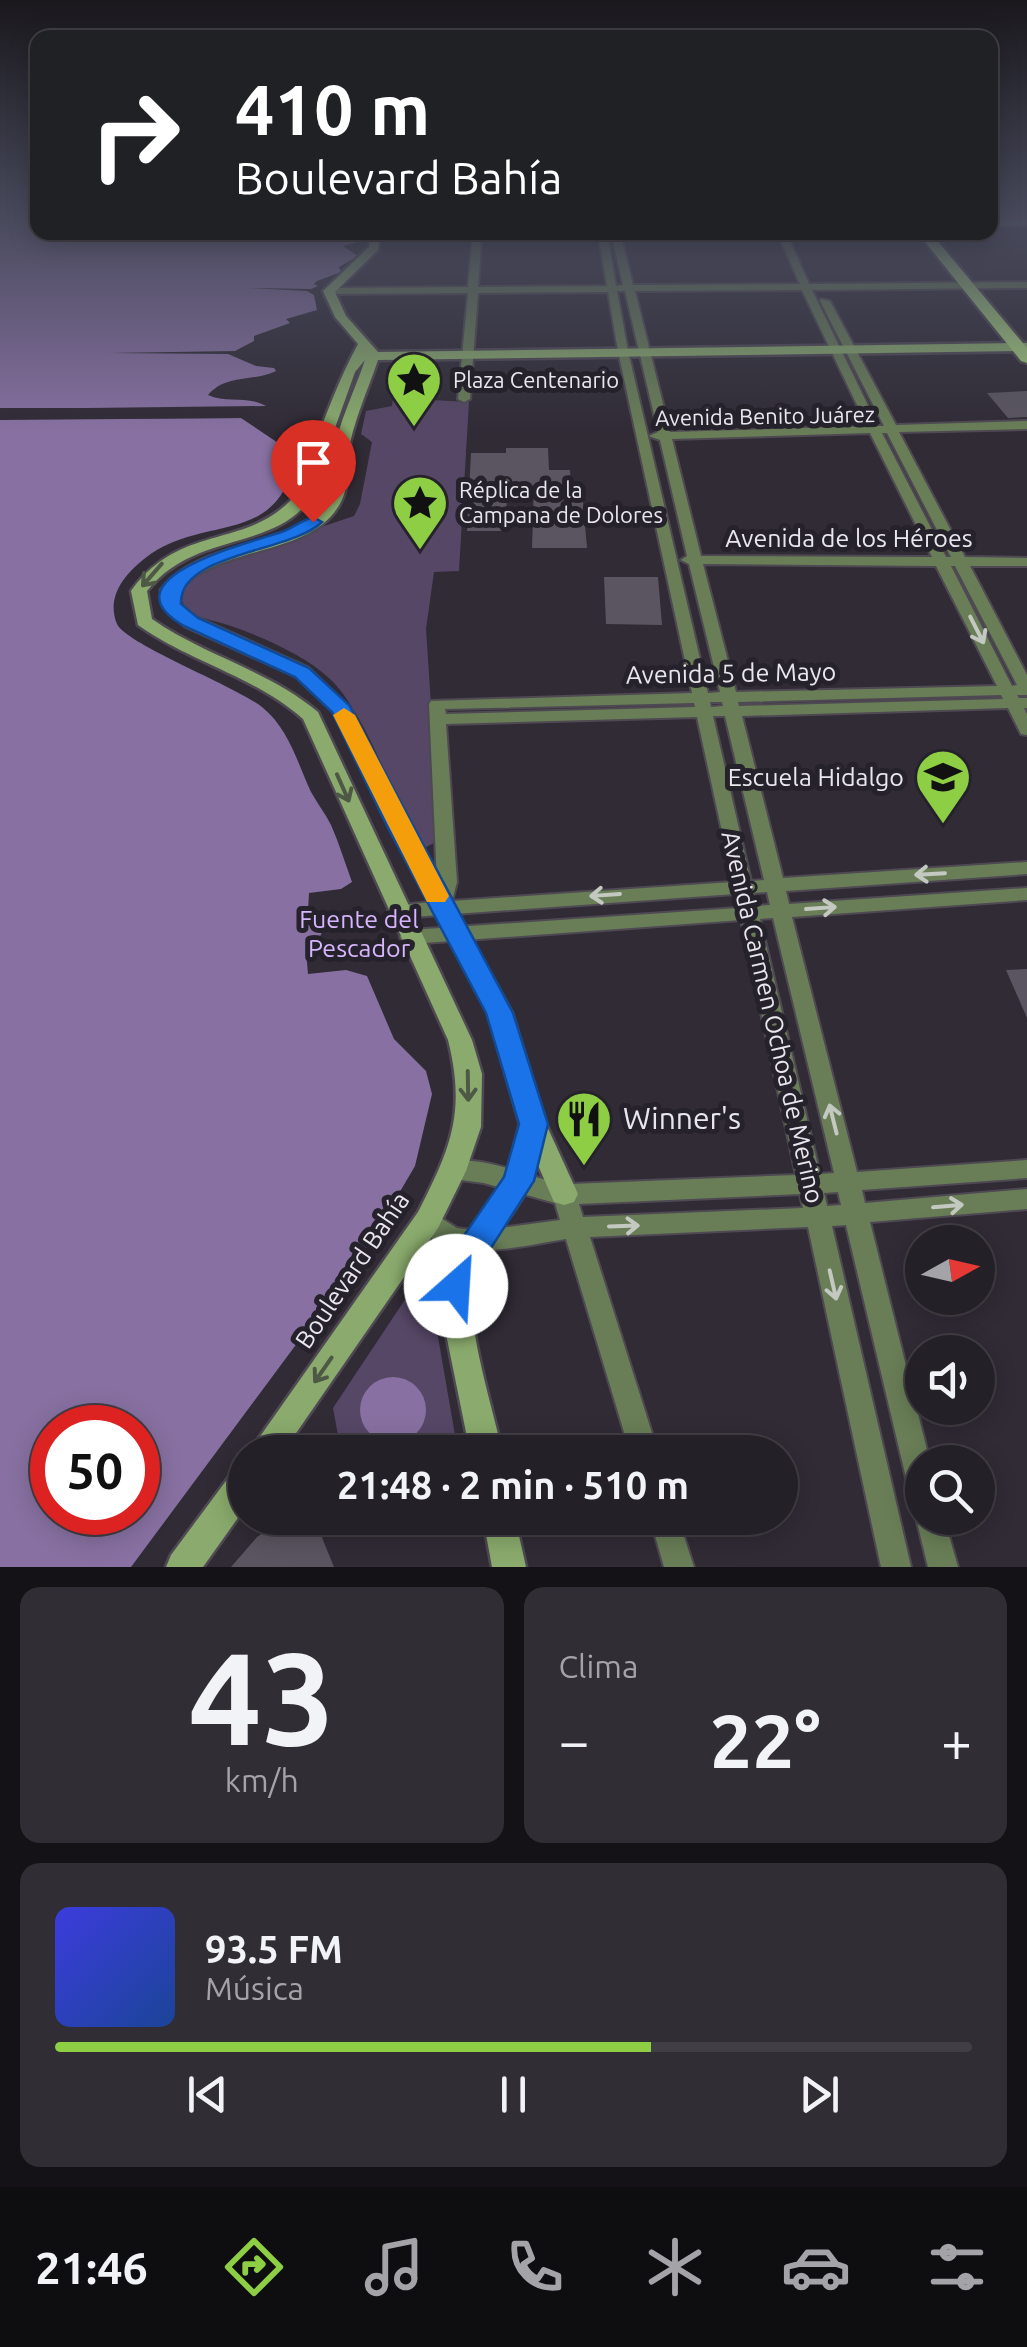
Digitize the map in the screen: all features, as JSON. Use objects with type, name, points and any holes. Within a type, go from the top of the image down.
[{"type":"main road","points":[[969,288],[1025,352]]},
{"type":"main road","points":[[330,289],[342,317],[366,353],[468,356],[1025,352]]},
{"type":"main road","name":"Boulevard Bahía","points":[[277,1435],[428,1220],[453,1171],[468,1127],[469,1074],[460,1040],[311,716],[290,695],[264,679],[162,636],[144,622],[139,591],[152,571],[177,554],[266,527],[290,512],[342,413],[366,353]]},
{"type":"main road","name":"Boulevard Bahía","points":[[342,413],[343,472],[326,513],[292,534],[202,562],[188,571],[171,593],[178,614],[302,672],[342,710],[500,1013],[534,1124],[564,1194]]},
{"type":"main road","points":[[311,716],[342,710]]},
{"type":"main road","points":[[482,1435],[458,1319],[456,1286],[464,1263],[519,1181],[534,1124]]},
{"type":"main road","points":[[183,1567],[228,1505]]},
{"type":"main road","points":[[503,1535],[510,1567]]},
{"type":"street","points":[[330,289],[456,288]]},
{"type":"street","points":[[464,400],[474,288]]},
{"type":"street","name":"Avenida Carmen Ochoa de Merino","points":[[620,288],[642,386],[679,488],[912,1445]]},
{"type":"street","points":[[813,288],[953,566],[1027,730]]},
{"type":"street","name":"Avenida Benito Juárez","points":[[659,438],[1027,428]]},
{"type":"street","name":"Avenida Carmen Ochoa de Merino","points":[[659,438],[656,488],[896,1567]]},
{"type":"street","points":[[656,488],[679,488]]},
{"type":"street","name":"Avenida de los Héroes","points":[[672,564],[953,566],[1027,562]]},
{"type":"street","points":[[953,566],[1027,690]]},
{"type":"street","name":"Avenida de los Héroes","points":[[953,566],[1027,572]]},
{"type":"street","points":[[694,658],[720,658]]},
{"type":"street","name":"Avenida 5 de Mayo","points":[[441,905],[447,882],[438,712],[1016,699],[1027,690]]},
{"type":"street","points":[[727,810],[757,808]]},
{"type":"street","points":[[398,910],[1027,868]]},
{"type":"street","points":[[410,937],[1027,894]]},
{"type":"street","points":[[453,1171],[479,1169],[564,1194],[812,1186],[1027,1169]]},
{"type":"street","points":[[564,1194],[639,1435]]},
{"type":"street","points":[[428,1220],[452,1237],[479,1240],[574,1228],[818,1218],[1027,1199]]},
{"type":"street","points":[[669,1535],[679,1567]]},
{"type":"street","points":[[935,1535],[943,1567]]},
{"type":"shaded area","points":[[0,288],[250,288],[307,291],[314,295],[317,310],[286,319],[290,323],[254,336],[254,341],[235,351],[109,353],[228,354],[256,366],[274,368],[276,371],[267,374],[223,384],[208,395],[266,406],[0,409]]},
{"type":"shaded area","points":[[393,398],[469,402],[459,571],[434,572],[426,629],[440,840],[426,847],[416,843],[355,711],[330,679],[282,647],[196,615],[182,601],[185,585],[208,565],[354,516],[372,442],[361,434],[366,411],[392,406]]},
{"type":"shaded area","points":[[241,418],[296,455],[287,485],[273,505],[256,517],[190,536],[144,559],[119,587],[114,614],[125,632],[248,698],[279,725],[331,825],[352,882],[341,889],[309,893],[308,911],[323,930],[317,943],[306,952],[308,974],[346,970],[367,976],[394,1039],[426,1071],[432,1094],[415,1166],[364,1253],[160,1528],[160,1405],[30,1405],[30,1535],[155,1535],[131,1567],[0,1567],[0,420]]},
{"type":"shaded area","points":[[426,1268],[455,1435],[338,1435],[333,1408]]},
{"type":"shaded area","points":[[381,1380],[405,1380],[423,1398],[423,1422],[413,1435],[373,1435],[363,1422],[363,1398]]},
{"type":"pier","points":[[0,408],[271,408],[0,414]]},
{"type":"pier","points":[[241,413],[250,418],[0,419],[0,415]]},
{"type":"building","points":[[1027,391],[1027,417],[1008,418],[987,393]]},
{"type":"building","points":[[506,448],[548,448],[549,470],[570,470],[572,501],[583,501],[587,548],[532,548],[534,487],[507,487],[506,531],[467,531],[471,453],[506,453]]},
{"type":"building","points":[[604,577],[658,577],[662,625],[606,624]]},
{"type":"building","points":[[1027,969],[1027,1018],[1006,970]]},
{"type":"building","points":[[321,1535],[334,1567],[231,1567],[257,1537]]},
{"type":"slow traffic","points":[[344,715],[436,896]]},
{"type":"place","name":"Plaza Centenario","points":[[414,429]]},
{"type":"place","name":"Réplica de la Campana de Dolores","points":[[420,552]]},
{"type":"place","name":"Escuela Hidalgo","points":[[943,826]]},
{"type":"place","name":"Winner's","points":[[584,1168]]},
{"type":"route","points":[[313,522],[266,544],[202,562],[178,581],[171,593],[172,604],[178,614],[191,622],[302,672],[342,710],[399,826],[500,1013],[534,1124],[519,1181],[464,1263],[456,1286]]},
{"type":"park label","name":"Fuente del Pescador","points":[[359,934]]}]
